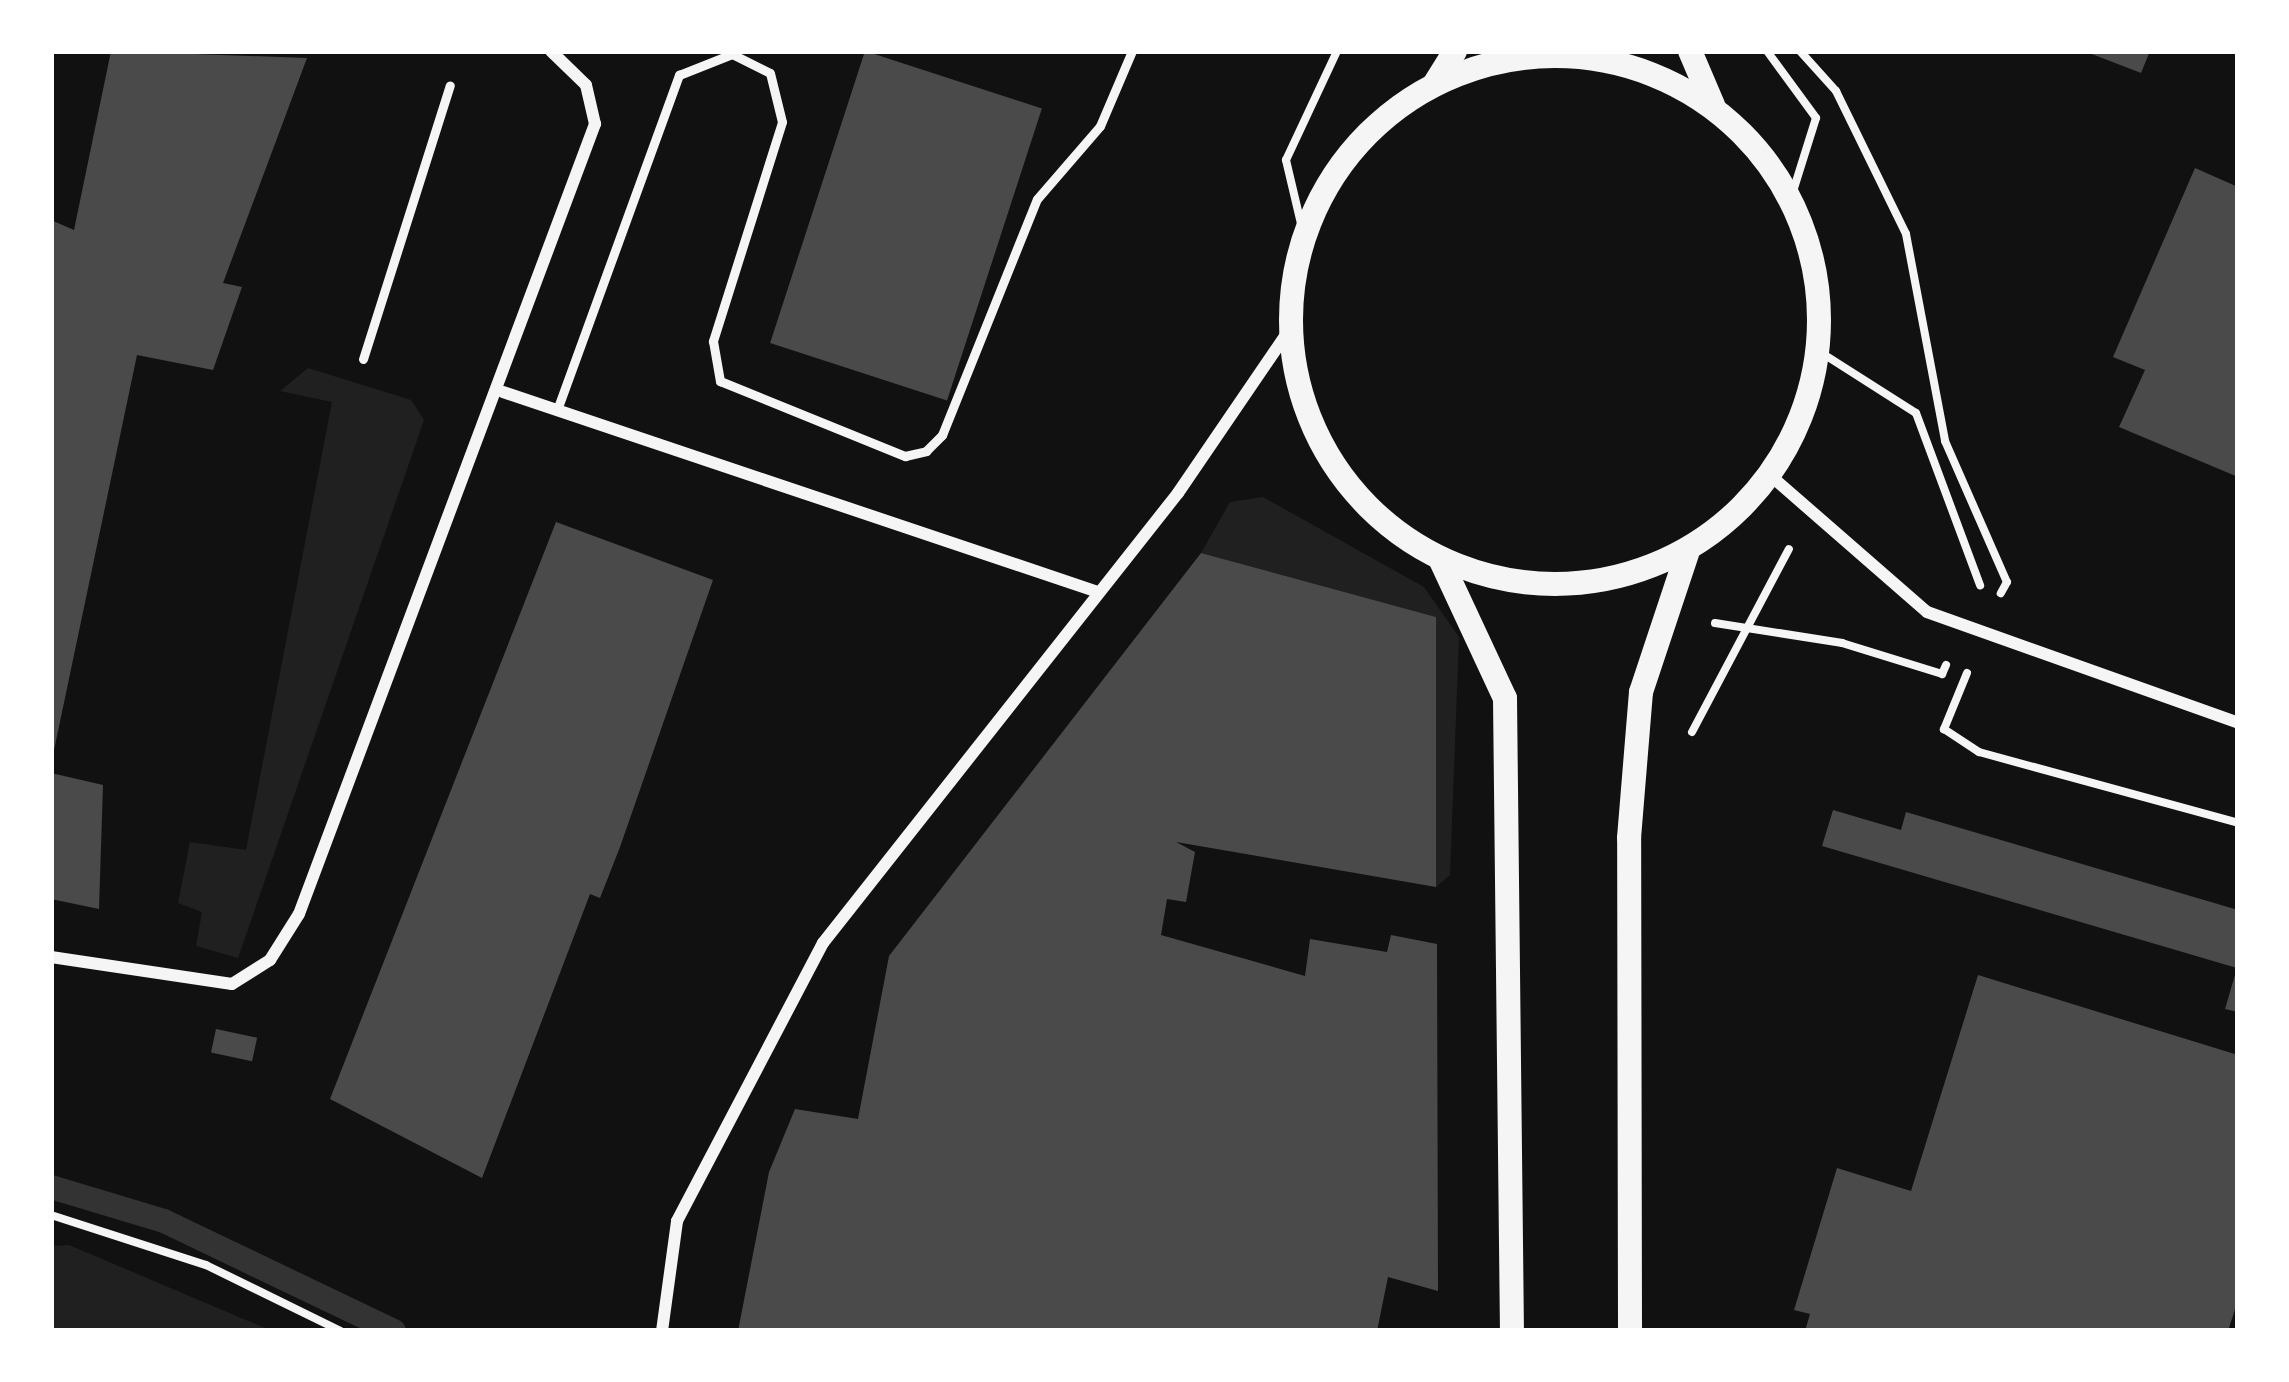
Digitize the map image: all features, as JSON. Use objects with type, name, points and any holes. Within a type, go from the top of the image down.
[{"type":"main road","points":[[1435,82],[1528,55],[1626,63],[1713,105],[1767,159],[1790,201],[1821,311],[1810,397],[1771,476],[1688,551],[1608,580],[1523,584],[1441,561],[1362,504],[1309,425],[1288,332],[1303,232],[1354,144],[1435,82],[1454,51]]},
{"type":"main road","points":[[1690,51],[1713,105]]},
{"type":"main road","points":[[1630,1331],[1629,838],[1641,692],[1688,551]]},
{"type":"main road","points":[[1441,561],[1505,698],[1512,1331]]},
{"type":"street","points":[[51,957],[232,984],[270,960],[299,914],[503,392],[595,124],[586,85],[550,51]]},
{"type":"street","points":[[662,1331],[677,1221],[824,943],[1097,592],[1288,332]]},
{"type":"street","points":[[503,392],[1097,592]]},
{"type":"street","points":[[1771,476],[1927,612],[1982,638],[2238,723]]},
{"type":"lane","points":[[557,410],[679,75],[732,54],[770,73],[782,122],[713,341],[720,380],[884,448],[926,451],[942,435],[1036,199],[1100,126],[1132,51]]},
{"type":"lane","points":[[363,359],[450,85]]},
{"type":"path","points":[[1303,232],[1286,160],[1337,51]]},
{"type":"path","points":[[1767,51],[1816,118],[1790,201]]},
{"type":"path","points":[[1800,51],[1836,91],[1906,234],[1958,487],[2006,582],[1944,729],[1979,752],[2238,823]]},
{"type":"path","points":[[1817,350],[1916,413],[1957,541],[1982,580]]},
{"type":"path","points":[[1689,739],[1771,577]]},
{"type":"path","points":[[1666,615],[1746,628],[1942,674]]},
{"type":"path","points":[[51,1215],[206,1264],[341,1331]]},
{"type":"shaded area","points":[[308,368],[411,400],[424,420],[238,958],[196,946],[202,912],[178,903],[190,842],[246,850],[332,402],[280,391]]},
{"type":"shaded area","points":[[1263,497],[1424,587],[1459,637],[1450,875],[1436,887],[1436,617],[1201,553],[1230,502]]},
{"type":"shaded area","points":[[69,1245],[272,1331],[51,1331],[51,1246]]},
{"type":"building","points":[[111,51],[307,58],[223,283],[242,287],[213,370],[137,355],[53,755],[51,220],[74,230]]},
{"type":"building","points":[[865,51],[1042,108],[947,400],[770,343]]},
{"type":"building","points":[[2084,51],[2150,51],[2141,73]]},
{"type":"building","points":[[2195,168],[2238,187],[2238,477],[2119,427],[2145,370],[2113,357]]},
{"type":"building","points":[[556,522],[713,580],[620,847],[600,898],[590,894],[482,1178],[330,1099]]},
{"type":"building","points":[[1201,553],[1436,617],[1436,887],[1176,842],[1195,852],[1186,902],[1167,899],[1161,935],[1305,976],[1310,939],[1387,952],[1391,935],[1437,944],[1438,1291],[1388,1277],[1377,1331],[738,1331],[769,1172],[795,1109],[858,1119],[889,956]]},
{"type":"building","points":[[51,773],[103,785],[99,909],[51,899]]},
{"type":"building","points":[[1833,810],[1901,830],[1906,812],[2238,910],[2238,1012],[2225,1009],[2237,968],[1822,846]]},
{"type":"building","points":[[1978,975],[2238,1055],[2238,1300],[2228,1331],[1805,1331],[1810,1314],[1794,1310],[1837,1168],[1911,1191]]},
{"type":"building","points":[[216,1029],[257,1038],[252,1061],[211,1052]]},
{"type":"waterway","points":[[51,1187],[164,1221],[394,1331]]}]
